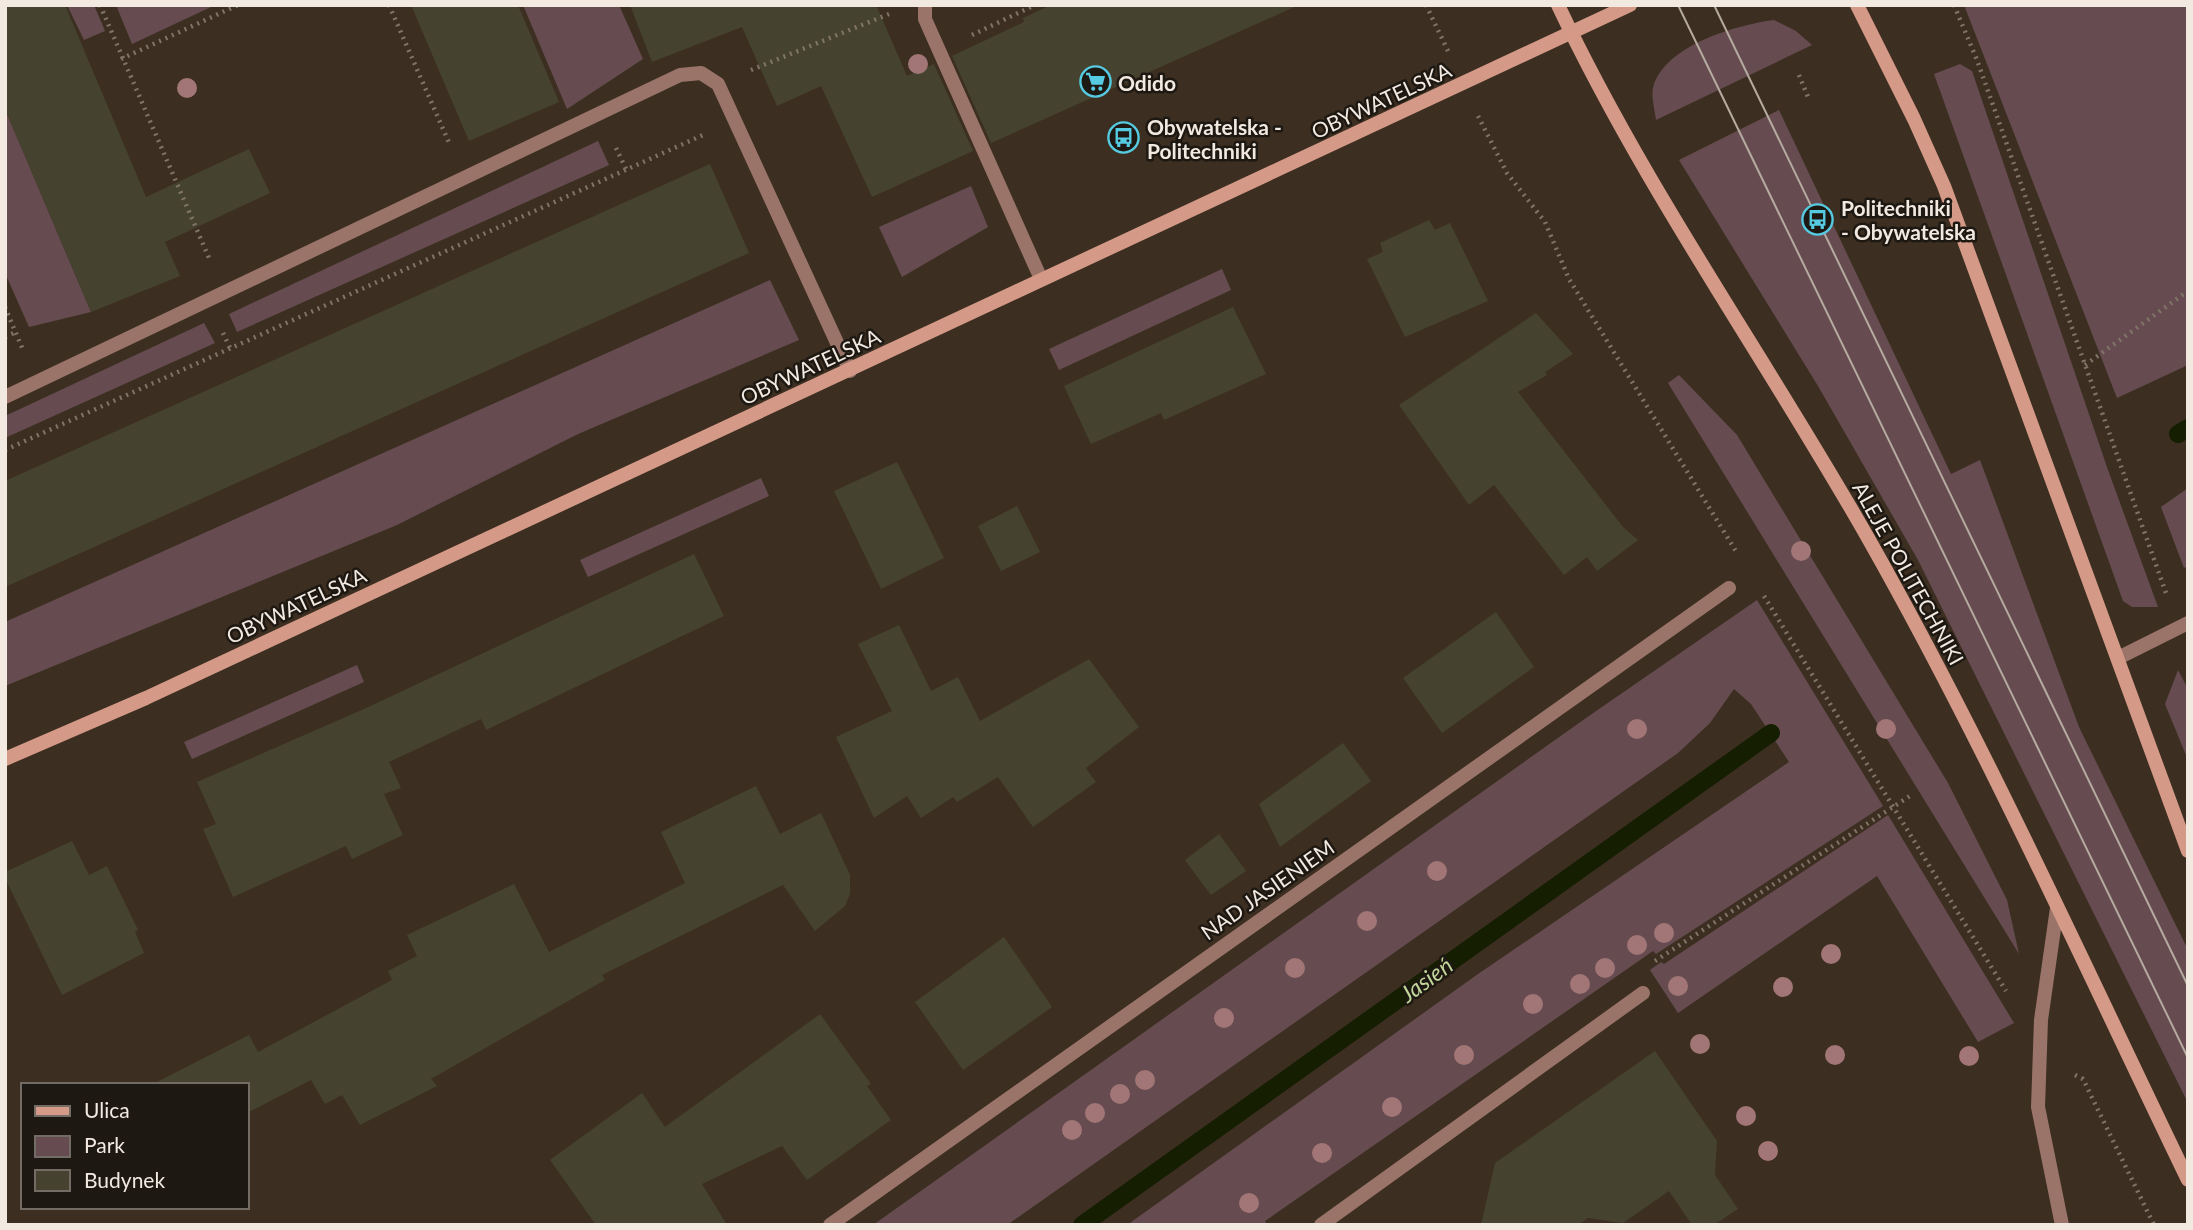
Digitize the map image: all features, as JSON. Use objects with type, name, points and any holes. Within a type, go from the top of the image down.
[{"type":"main road","name":"ALEJE POLITECHNIKI","points":[[1558,5],[1643,166],[1868,538],[1945,682],[2188,1180]]},
{"type":"main road","name":"OBYWATELSKA","points":[[5,759],[146,698],[1630,5]]},
{"type":"main road","points":[[1857,5],[1914,119],[1944,187],[2188,851]]},
{"type":"street","points":[[925,5],[925,19],[1041,279]]},
{"type":"street","points":[[5,397],[680,75],[701,73],[718,84],[850,371]]},
{"type":"street","name":"NAD JASIENIEM","points":[[830,1225],[1729,587]]},
{"type":"street","points":[[2118,658],[2183,626]]},
{"type":"street","points":[[2057,908],[2040,1029],[2038,1107],[2062,1225]]},
{"type":"street","points":[[1321,1225],[1643,993]]},
{"type":"path","points":[[100,5],[206,252]]},
{"type":"path","points":[[121,59],[238,5]]},
{"type":"path","points":[[388,5],[450,145]]},
{"type":"path","points":[[1954,5],[1978,60],[2085,365],[2183,626]]},
{"type":"path","points":[[1031,7],[1034,13]]},
{"type":"path","points":[[718,84],[898,10]]},
{"type":"path","points":[[1799,75],[1808,97]]},
{"type":"path","points":[[5,450],[735,120]]},
{"type":"path","points":[[2085,365],[2188,291]]},
{"type":"path","points":[[5,337],[16,332]]},
{"type":"path","points":[[1643,993],[1631,976],[1910,796]]},
{"type":"path","points":[[2083,1079],[2154,1225]]},
{"type":"green space","points":[[67,5],[94,5],[105,31],[84,40]]},
{"type":"green space","points":[[116,5],[210,5],[211,7],[132,44]]},
{"type":"green space","points":[[523,5],[619,5],[643,59],[567,109]]},
{"type":"green space","points":[[1964,5],[2188,5],[2188,365],[2117,398]]},
{"type":"green space","points":[[1774,20],[1796,31],[1812,45],[1656,120],[1653,88],[1660,73],[1671,60],[1686,49],[1722,32]]},
{"type":"green space","points":[[1960,64],[1972,71],[2108,470],[2158,607],[2132,607],[2123,601],[1934,74]]},
{"type":"green space","points":[[5,109],[91,312],[29,327],[5,273]]},
{"type":"green space","points":[[1779,110],[1951,474],[1980,460],[2079,727],[2188,950],[2188,1103],[1918,560],[1818,386],[1679,160]]},
{"type":"green space","points":[[598,141],[609,165],[237,332],[229,314]]},
{"type":"green space","points":[[971,186],[988,227],[902,277],[879,227]]},
{"type":"green space","points":[[1222,269],[1231,290],[1059,370],[1049,349]]},
{"type":"green space","points":[[770,280],[799,340],[578,434],[397,525],[5,686],[5,622]]},
{"type":"green space","points":[[204,323],[215,343],[5,438],[5,416]]},
{"type":"green space","points":[[1679,375],[1737,435],[1948,783],[2007,900],[2019,954],[1668,383]]},
{"type":"green space","points":[[761,478],[769,496],[588,577],[580,560]]},
{"type":"green space","points":[[2188,488],[2188,566],[2184,568],[2161,507]]},
{"type":"green space","points":[[1757,600],[1883,806],[1656,954],[1653,951],[1265,1221],[1267,1225],[1127,1225],[1478,974],[1789,762],[1751,704],[1734,689],[1710,723],[1678,753],[1007,1225],[873,1225],[1586,718]]},
{"type":"green space","points":[[357,665],[364,682],[192,759],[184,742]]},
{"type":"green space","points":[[2178,670],[2188,689],[2188,760],[2165,704]]},
{"type":"green space","points":[[1888,815],[2014,1023],[1978,1042],[1877,876],[1678,1013],[1650,970],[1661,962],[1664,964]]},
{"type":"building","points":[[5,5],[65,5],[146,197],[249,149],[270,193],[165,242],[180,276],[91,312],[5,109]]},
{"type":"building","points":[[411,5],[518,5],[559,102],[469,141]]},
{"type":"building","points":[[630,5],[876,5],[907,76],[934,64],[973,151],[872,197],[821,86],[777,106],[742,27],[652,62]]},
{"type":"building","points":[[1051,5],[1299,5],[991,143],[952,56],[1024,22],[1023,18]]},
{"type":"building","points":[[710,164],[749,253],[5,587],[5,481]]},
{"type":"building","points":[[1429,220],[1435,230],[1450,223],[1488,301],[1405,337],[1367,259],[1383,252],[1380,243]]},
{"type":"building","points":[[1233,307],[1266,374],[1164,420],[1161,413],[1091,444],[1064,386]]},
{"type":"building","points":[[1536,313],[1573,354],[1545,372],[1547,375],[1518,392],[1623,527],[1638,540],[1597,571],[1587,557],[1564,575],[1494,485],[1469,505],[1399,405]]},
{"type":"building","points":[[897,462],[944,558],[881,589],[834,491]]},
{"type":"building","points":[[1017,506],[1040,552],[1001,571],[978,526]]},
{"type":"building","points":[[694,554],[724,616],[486,730],[481,719],[389,762],[401,788],[384,794],[403,835],[352,859],[346,846],[233,897],[203,829],[216,824],[197,782],[364,709]]},
{"type":"building","points":[[1496,612],[1534,667],[1442,733],[1403,678]]},
{"type":"building","points":[[899,625],[931,691],[958,677],[980,721],[1089,659],[1139,727],[1086,768],[1096,782],[1033,827],[998,777],[957,802],[953,797],[921,818],[907,796],[874,818],[836,737],[892,711],[858,644]]},
{"type":"building","points":[[1343,743],[1371,781],[1280,847],[1259,804]]},
{"type":"building","points":[[756,786],[780,834],[821,813],[850,875],[850,894],[845,906],[815,931],[783,885],[602,975],[605,980],[431,1079],[437,1086],[360,1125],[342,1095],[325,1104],[311,1080],[248,1112],[248,1083],[155,1083],[249,1035],[258,1052],[392,980],[388,971],[417,956],[407,935],[514,884],[549,952],[685,883],[661,832]]},
{"type":"building","points":[[1219,834],[1246,871],[1211,895],[1185,860]]},
{"type":"building","points":[[72,841],[89,875],[107,866],[138,930],[135,932],[144,953],[62,995],[5,878],[5,872]]},
{"type":"building","points":[[1004,937],[1052,1007],[963,1070],[915,1002]]},
{"type":"building","points":[[820,1014],[871,1084],[867,1086],[891,1120],[807,1180],[782,1146],[702,1184],[727,1225],[596,1225],[550,1160],[642,1093],[665,1127]]},
{"type":"building","points":[[1655,1051],[1717,1141],[1715,1175],[1738,1209],[1714,1225],[1692,1225],[1669,1191],[1623,1223],[1588,1218],[1578,1225],[1481,1225],[1495,1163]]},
{"type":"waterway","name":"Jasień","points":[[2178,434],[2188,428]]},
{"type":"waterway","name":"Jasień","points":[[1082,1225],[1771,733]]},
{"type":"tram line","points":[[1678,5],[2188,1058]]},
{"type":"tram line","points":[[1714,5],[2188,986]]},
{"type":"place","name":"Odido","points":[[1095,82]]},
{"type":"place","name":"Obywatelska - Politechniki","points":[[1124,138]]},
{"type":"place","name":"Politechniki - Obywatelska","points":[[1818,219]]}]
